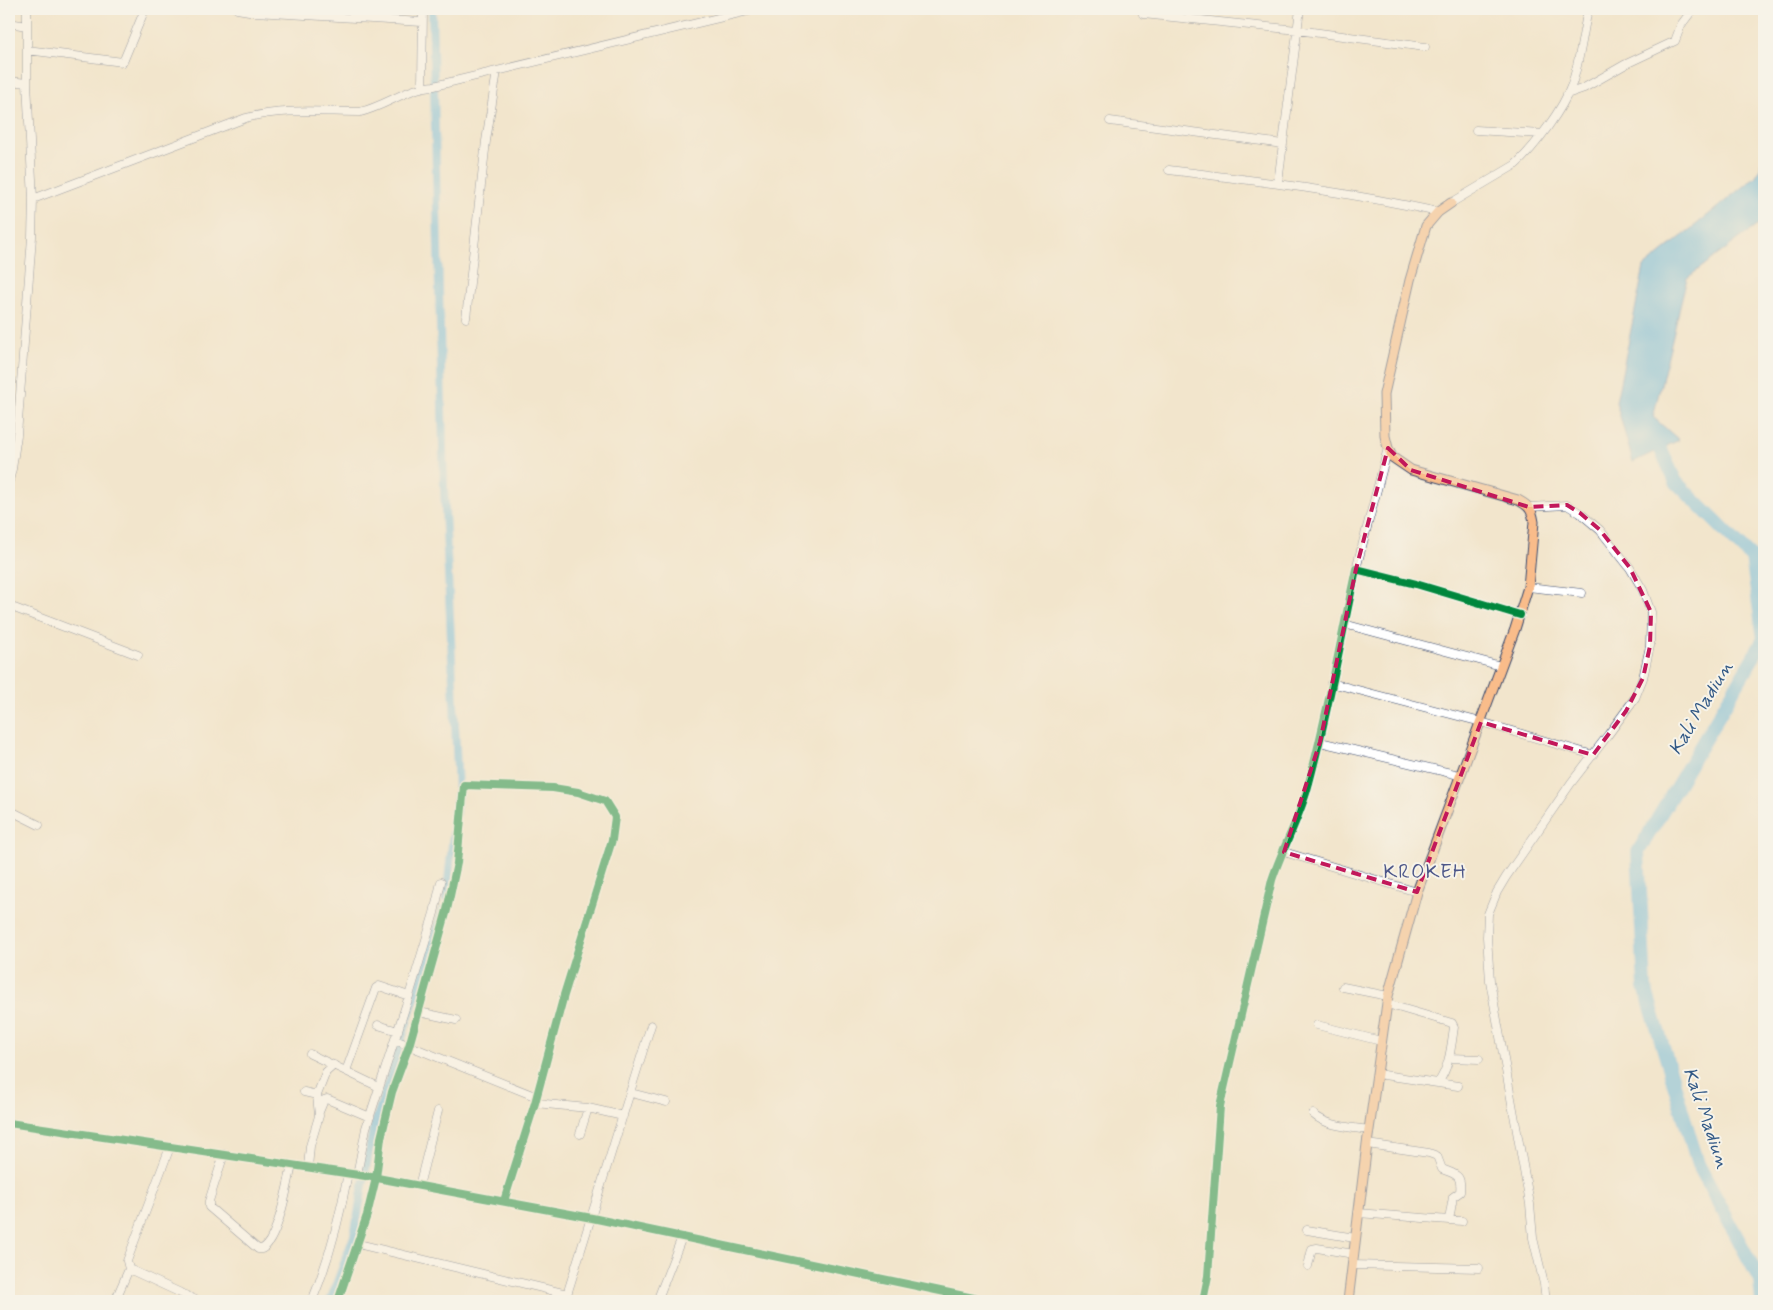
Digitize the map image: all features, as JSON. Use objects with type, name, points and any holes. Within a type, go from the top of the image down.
[{"type":"main road","points":[[1348,1301],[1387,1000],[1417,892],[1520,615],[1528,587],[1534,522],[1532,511],[1529,507],[1518,500],[1411,470],[1392,457],[1388,448],[1384,426],[1384,394],[1410,280],[1426,226],[1438,212],[1451,203]]},
{"type":"street","points":[[9,481],[18,416],[32,237],[27,9]]},
{"type":"street","points":[[28,50],[123,62],[145,9]]},
{"type":"street","points":[[236,9],[255,12],[422,22]]},
{"type":"street","points":[[422,9],[424,86]]},
{"type":"street","points":[[32,199],[260,114],[279,112],[360,112],[386,104],[424,86],[434,86],[756,9]]},
{"type":"street","points":[[1278,183],[1300,9]]},
{"type":"street","points":[[1451,203],[1515,165],[1542,134],[1567,94],[1576,69],[1588,9]]},
{"type":"street","points":[[1567,94],[1584,88],[1626,64],[1675,40],[1681,26],[1693,9]]},
{"type":"street","points":[[1143,14],[1297,30],[1425,48]]},
{"type":"street","points":[[9,23],[27,26]]},
{"type":"street","points":[[466,318],[486,141],[497,71]]},
{"type":"street","points":[[9,81],[28,83]]},
{"type":"street","points":[[1110,121],[1282,144]]},
{"type":"street","points":[[1476,130],[1542,134]]},
{"type":"street","points":[[1169,170],[1278,183],[1392,202],[1438,212]]},
{"type":"street","points":[[1203,1301],[1208,1276],[1220,1106],[1272,880],[1301,807],[1320,742],[1356,569],[1388,448]]},
{"type":"street","points":[[1529,507],[1566,506],[1580,512],[1600,530],[1630,568],[1643,590],[1651,612],[1650,646],[1643,678],[1635,698],[1571,783],[1506,877],[1497,892],[1488,914],[1487,937],[1490,981],[1530,1204],[1533,1238],[1546,1301]]},
{"type":"street","points":[[1356,569],[1416,584],[1520,615]]},
{"type":"street","points":[[1528,587],[1582,593]]},
{"type":"street","points":[[9,606],[138,655]]},
{"type":"street","points":[[1344,624],[1501,666]]},
{"type":"street","points":[[1331,683],[1481,722],[1593,755]]},
{"type":"street","points":[[1320,742],[1459,775]]},
{"type":"street","points":[[338,1301],[358,1244],[392,1092],[409,1046],[453,887],[461,831],[464,785],[554,788],[578,792],[605,801],[615,817],[612,840],[564,995],[536,1100],[504,1201]]},
{"type":"street","points":[[9,810],[39,824]]},
{"type":"street","points":[[1284,852],[1417,892]]},
{"type":"street","points":[[358,1175],[370,1118],[434,913],[441,882]]},
{"type":"street","points":[[346,1071],[376,988],[379,986],[408,996]]},
{"type":"street","points":[[1343,987],[1452,1023],[1454,1027],[1450,1058],[1446,1070],[1438,1083]]},
{"type":"street","points":[[419,1012],[456,1020]]},
{"type":"street","points":[[378,1024],[398,1031]]},
{"type":"street","points":[[358,1244],[566,1298],[651,1025]]},
{"type":"street","points":[[1317,1025],[1381,1041]]},
{"type":"street","points":[[395,1040],[536,1100],[588,1108],[623,1116]]},
{"type":"street","points":[[310,1054],[380,1087]]},
{"type":"street","points":[[1450,1058],[1479,1059]]},
{"type":"street","points":[[308,1167],[310,1146],[318,1122],[317,1095],[326,1072],[334,1065]]},
{"type":"street","points":[[1377,1074],[1458,1086]]},
{"type":"street","points":[[304,1092],[317,1095]]},
{"type":"street","points":[[631,1094],[666,1102]]},
{"type":"street","points":[[319,1113],[324,1100],[327,1099],[370,1118]]},
{"type":"street","points":[[580,1134],[588,1108]]},
{"type":"street","points":[[419,1186],[438,1111]]},
{"type":"street","points":[[1313,1114],[1328,1123],[1369,1130]]},
{"type":"street","points":[[9,1123],[348,1173],[504,1201],[988,1301]]},
{"type":"street","points":[[1367,1144],[1437,1156],[1442,1169],[1456,1174],[1461,1182],[1460,1192],[1453,1197],[1449,1220]]},
{"type":"street","points":[[115,1301],[129,1269],[127,1261],[170,1147]]},
{"type":"street","points":[[224,1154],[209,1201],[209,1207],[258,1248],[262,1249],[268,1245],[276,1228],[292,1165]]},
{"type":"street","points":[[312,1301],[326,1266],[348,1173]]},
{"type":"street","points":[[1358,1213],[1462,1221]]},
{"type":"street","points":[[1307,1230],[1355,1238]]},
{"type":"street","points":[[657,1301],[682,1238]]},
{"type":"street","points":[[1308,1266],[1312,1249],[1354,1254]]},
{"type":"street","points":[[1352,1265],[1479,1268]]},
{"type":"street","points":[[129,1269],[198,1301]]},
{"type":"street","points":[[945,1301],[948,1292]]},
{"type":"highlighted area","points":[[1388,448],[1411,470],[1529,507],[1567,505],[1580,513],[1600,530],[1630,568],[1651,612],[1650,646],[1643,678],[1626,711],[1593,755],[1481,722],[1417,892],[1284,852],[1320,742],[1356,569]]},
{"type":"water","points":[[1764,159],[1764,222],[1687,278],[1653,417],[1679,440],[1633,462],[1616,402],[1644,267],[1756,176]]},
{"type":"waterway","points":[[432,9],[444,487],[458,790],[446,899]]},
{"type":"waterway","name":"Kali Madiun","points":[[1653,433],[1676,482],[1752,558],[1764,639],[1638,852],[1645,987],[1698,1164],[1760,1280],[1762,1301]]},
{"type":"waterway","points":[[330,1301],[354,1236],[373,1129],[443,910]]},
{"type":"cycle path","points":[[1203,1301],[1208,1276],[1220,1106],[1272,880],[1295,824],[1314,763],[1356,569],[1416,584],[1520,615]]},
{"type":"cycle path","points":[[338,1301],[367,1215],[376,1178],[381,1138],[392,1092],[409,1046],[447,910],[457,863],[464,785],[553,788],[578,792],[605,801],[615,817],[612,840],[564,995],[535,1103],[504,1201]]},
{"type":"cycle path","points":[[9,1123],[372,1177],[592,1218],[988,1301]]},
{"type":"district","name":"KROKEH","points":[[1425,872]]}]
